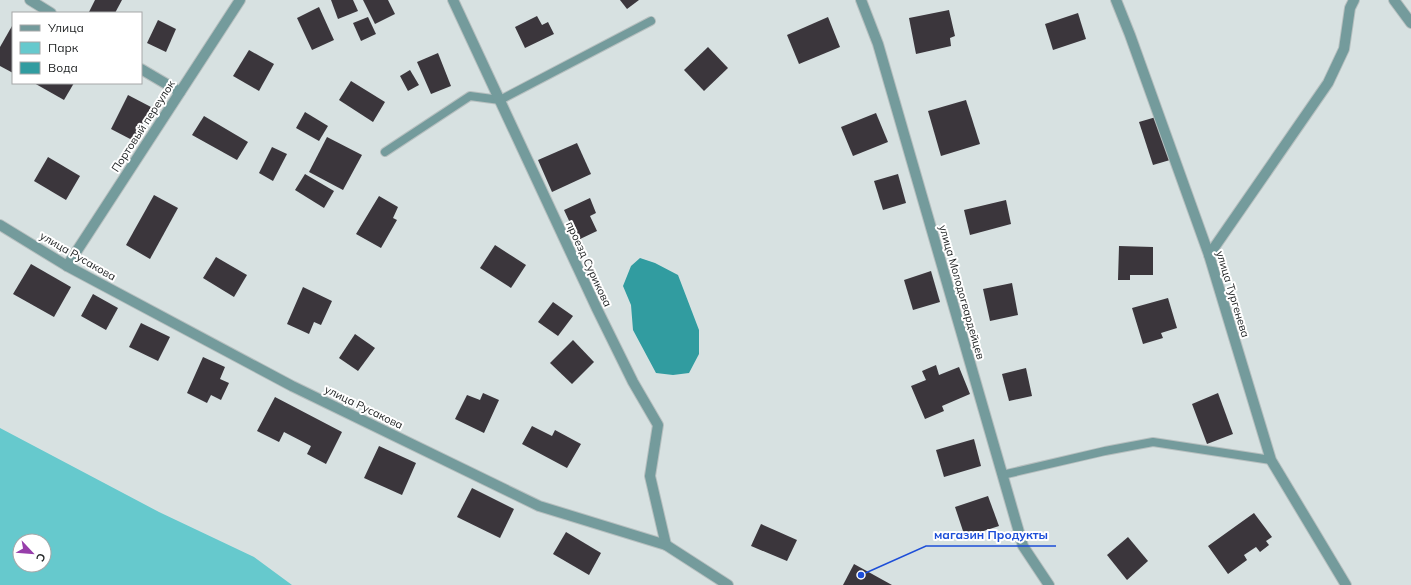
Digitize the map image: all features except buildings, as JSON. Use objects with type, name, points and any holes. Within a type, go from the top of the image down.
[{"type":"street","points":[[30,0],[49,12]]},
{"type":"street","name":"Портовый переулок","points":[[67,266],[240,0]]},
{"type":"street","name":"проезд Сурикова","points":[[453,0],[597,309],[633,382],[658,425],[650,476],[666,545]]},
{"type":"street","name":"улица Молодогвардейцев","points":[[861,0],[878,44],[1023,546],[1049,585]]},
{"type":"street","name":"улица Тургенева","points":[[1116,0],[1209,255],[1271,460],[1346,585]]},
{"type":"street","points":[[1209,255],[1328,83],[1344,49],[1350,8],[1354,0]]},
{"type":"street","points":[[1394,0],[1411,23]]},
{"type":"street","points":[[142,70],[180,92]]},
{"type":"street","name":"улица Русакова","points":[[0,225],[67,266],[292,386],[539,506],[666,545],[728,585]]},
{"type":"lane","points":[[385,152],[470,96],[500,100],[651,20]]},
{"type":"lane","points":[[1002,475],[1105,451],[1153,442],[1271,460]]},
{"type":"green space","points":[[0,428],[159,512],[254,557],[292,585],[0,585]]},
{"type":"water","points":[[640,258],[655,263],[678,275],[699,330],[699,354],[689,373],[673,375],[656,373],[633,330],[631,305],[623,286],[631,266]]},
{"type":"place","name":"магазин Продукты","points":[[861,575]]}]
